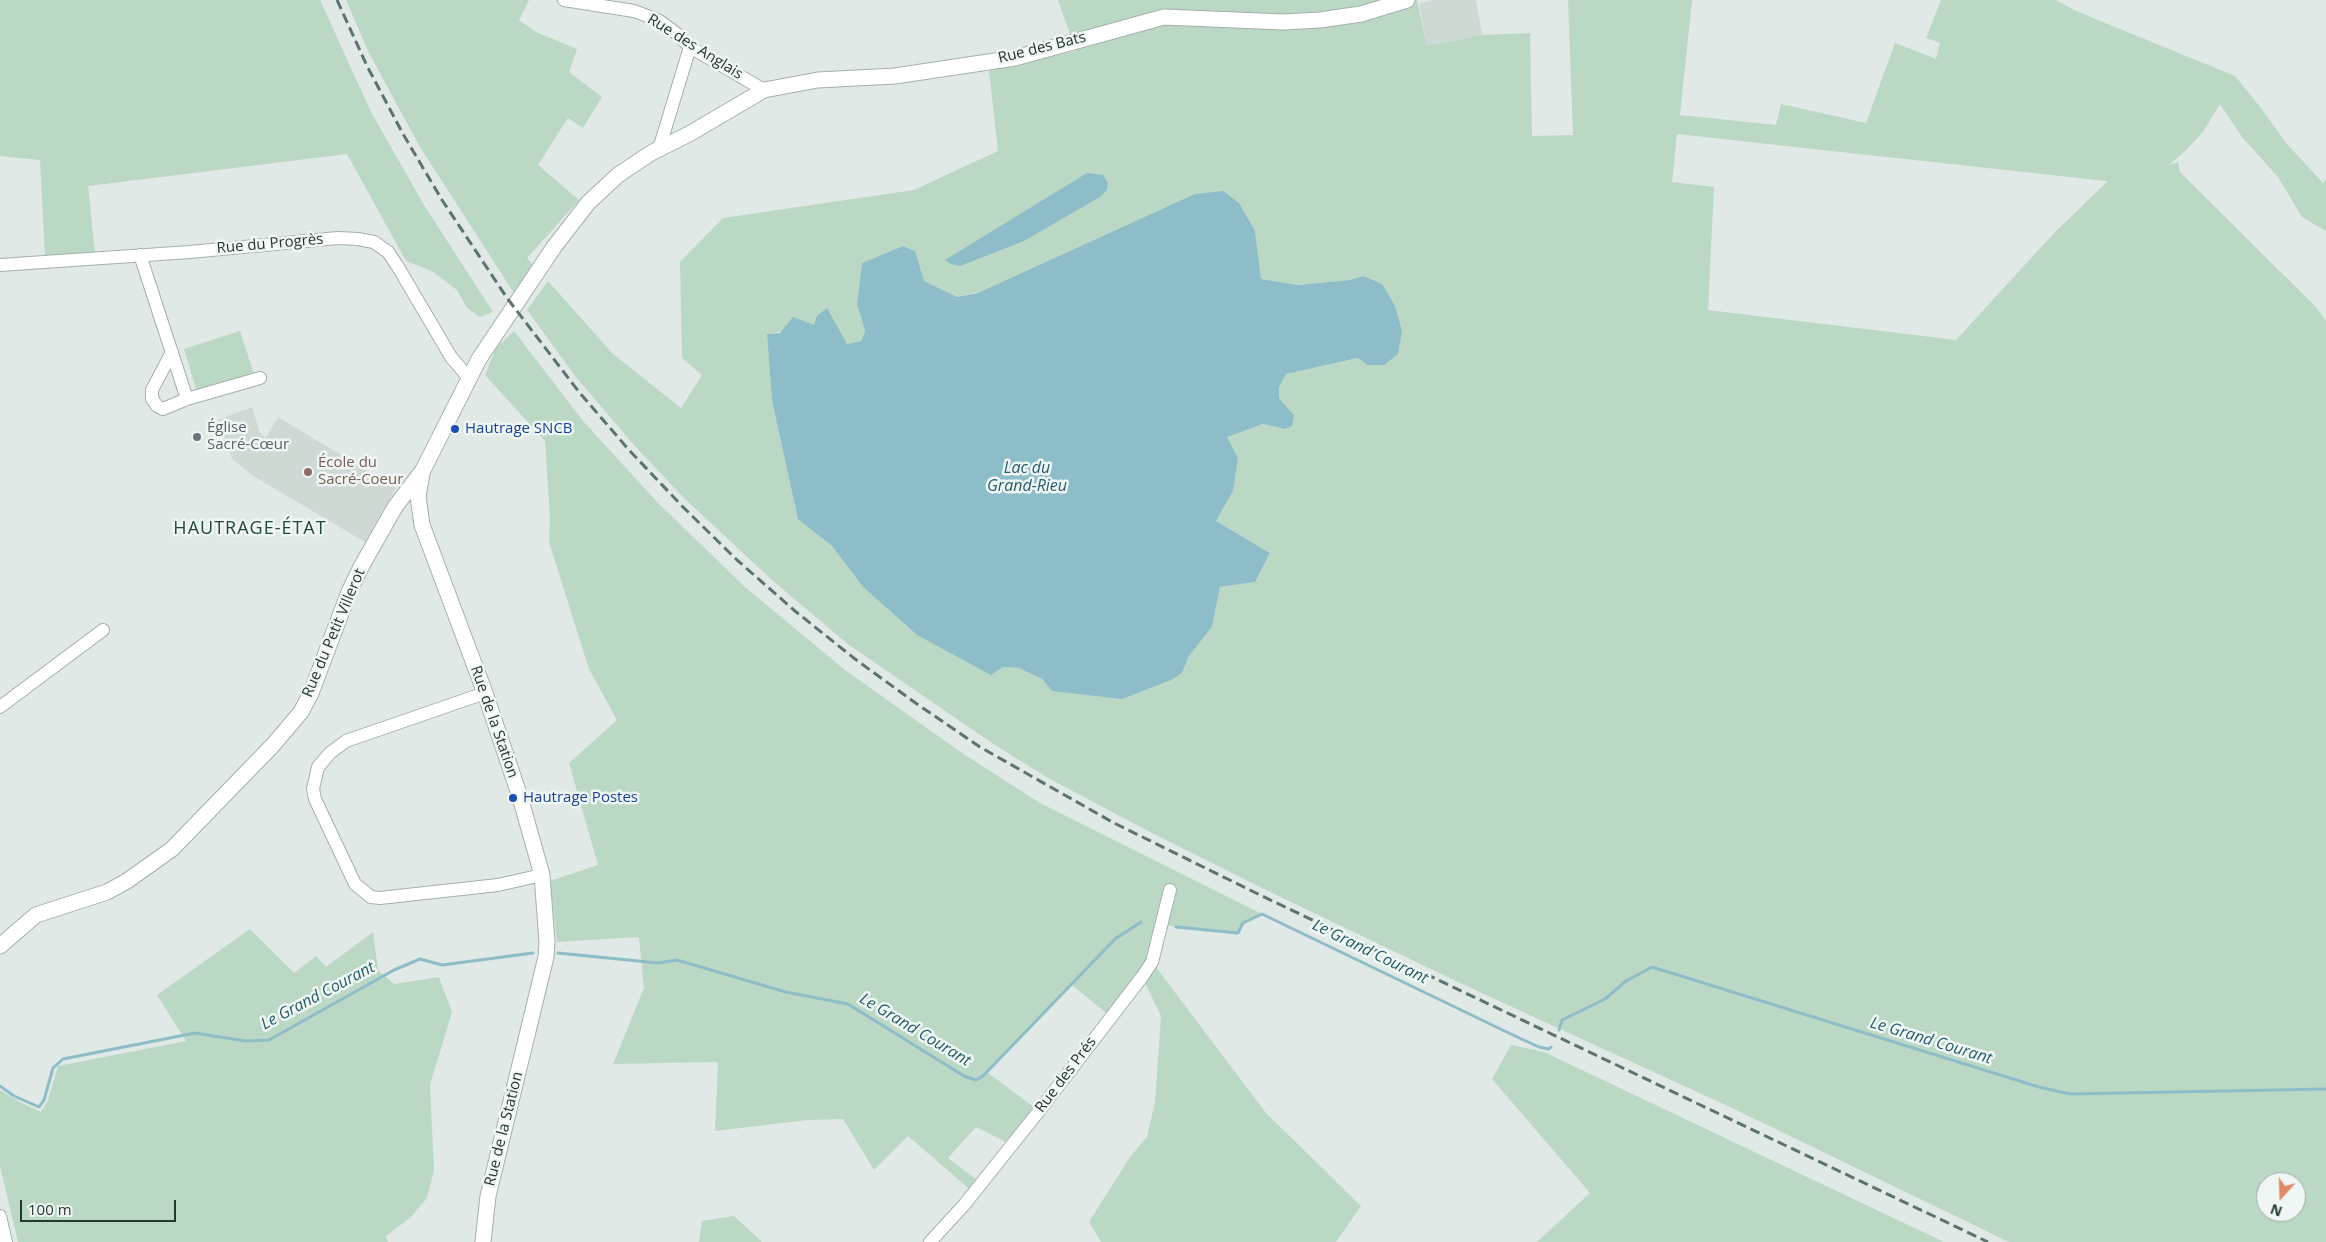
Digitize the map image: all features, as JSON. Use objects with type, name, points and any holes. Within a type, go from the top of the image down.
[{"type":"street","name":"Rue des Anglais","points":[[564,0],[634,12],[658,20],[677,34],[690,48],[764,90]]},
{"type":"street","name":"Rue des Bats","points":[[520,298],[554,247],[588,203],[618,175],[659,149],[689,134],[764,90],[818,80],[895,76],[1015,58],[1164,17],[1283,22],[1320,20],[1360,14],[1407,0]]},
{"type":"street","points":[[659,149],[690,48]]},
{"type":"street","name":"Rue du Progrès","points":[[0,265],[140,256],[338,238],[374,242],[388,252],[451,357],[469,378]]},
{"type":"street","points":[[140,256],[187,399]]},
{"type":"street","name":"Rue du Petit Villerot","points":[[0,946],[36,915],[107,892],[127,881],[172,849],[273,745],[300,712],[311,693],[343,607],[361,567],[395,508],[423,470],[479,359],[520,298]]},
{"type":"street","points":[[172,352],[152,390],[152,399],[157,406],[163,409],[187,399],[260,378]]},
{"type":"street","name":"Rue de la Station","points":[[423,470],[418,496],[422,525],[485,693],[520,798],[542,876],[547,942],[546,957],[488,1196],[483,1242]]},
{"type":"street","points":[[0,707],[104,630]]},
{"type":"street","points":[[485,693],[346,741],[330,753],[318,767],[313,789],[315,799],[355,884],[371,897],[380,898],[498,885],[542,876]]},
{"type":"street","name":"Rue des Prés","points":[[930,1242],[964,1205],[1040,1111],[1152,962],[1170,890]]},
{"type":"street","points":[[0,1216],[6,1242]]},
{"type":"shaded area","points":[[1432,0],[1476,0],[1482,35],[1427,46],[1419,4]]},
{"type":"shaded area","name":"École du Sacré-Coeur","points":[[252,407],[260,433],[266,438],[278,417],[396,488],[365,542],[253,476],[232,459],[218,420]]},
{"type":"green space","points":[[0,0],[320,0],[371,112],[424,205],[493,312],[480,317],[467,308],[457,290],[432,271],[406,261],[347,154],[88,186],[95,253],[45,256],[40,160],[0,156]]},
{"type":"green space","points":[[346,0],[529,0],[519,20],[536,32],[577,49],[569,72],[602,97],[583,128],[568,118],[538,165],[579,200],[527,258],[534,266],[514,293],[420,147],[369,53]]},
{"type":"green space","points":[[1058,0],[1417,0],[1427,46],[1482,35],[1530,33],[1532,136],[1573,135],[1568,0],[1692,0],[1680,115],[1776,125],[1781,104],[1866,123],[1895,43],[1936,59],[1940,43],[1926,38],[1941,0],[2056,0],[2076,11],[2235,76],[2286,143],[2323,183],[2326,179],[2326,231],[2302,217],[2278,177],[2242,137],[2220,104],[2203,132],[2169,165],[2178,162],[2180,172],[2317,308],[2326,321],[2326,1242],[2009,1242],[1732,1108],[1460,983],[1266,890],[1048,778],[995,745],[849,645],[773,581],[683,497],[633,444],[576,377],[527,310],[548,281],[613,354],[681,408],[702,375],[682,358],[680,262],[723,218],[914,190],[998,151],[989,71],[1076,51]],"holes":[[[1677,134],[2106,181],[2055,232],[1956,340],[1708,310],[1714,187],[1672,182]],[[1255,231],[1261,279],[1298,285],[1350,280],[1364,276],[1367,365],[1359,358],[1285,374],[1279,387],[1279,398],[1294,415],[1285,429],[1263,424],[1226,437],[1233,491],[1216,521],[1270,553],[1255,582],[1220,587],[1212,627],[1189,656],[1182,673],[1052,691],[1042,679],[1019,668],[1003,667],[917,635],[863,587],[832,546],[798,518],[772,401],[767,334],[814,326],[847,344],[861,341],[865,331],[857,304],[862,263],[903,246],[915,251],[923,281],[957,297]]]},
{"type":"green space","points":[[240,331],[254,374],[197,392],[184,349]]},
{"type":"green space","points":[[514,331],[583,421],[658,503],[745,587],[845,670],[962,753],[1040,803],[1262,914],[1243,923],[1238,933],[1161,925],[1152,962],[1266,1113],[1361,1206],[1336,1242],[1101,1242],[1089,1222],[1130,1157],[1147,1137],[1155,1102],[1161,1016],[1142,977],[1111,1017],[1072,985],[987,1072],[1039,1111],[1012,1145],[976,1127],[948,1158],[981,1183],[974,1193],[908,1136],[874,1170],[843,1119],[808,1120],[715,1131],[718,1062],[613,1064],[644,988],[639,937],[557,942],[550,881],[598,865],[569,763],[617,720],[589,669],[549,542],[550,521],[545,441],[485,375],[496,348]]},
{"type":"green space","points":[[250,929],[294,973],[316,956],[326,967],[373,932],[378,970],[394,984],[439,977],[452,1012],[430,1085],[434,1170],[427,1198],[411,1217],[386,1236],[388,1242],[18,1242],[0,1166],[0,1090],[41,1112],[48,1100],[58,1066],[186,1041],[157,995]]},
{"type":"green space","points":[[1511,1045],[1544,1052],[1944,1242],[1537,1242],[1590,1193],[1492,1079]]},
{"type":"green space","points":[[734,1216],[762,1242],[699,1242],[702,1221]]},
{"type":"water","points":[[1087,173],[1103,175],[1108,183],[1107,190],[1100,197],[1024,241],[960,266],[950,264],[945,260]]},
{"type":"water","name":"Lac du Grand-Rieu","points":[[1223,191],[1239,203],[1255,231],[1261,279],[1298,285],[1350,280],[1363,276],[1382,284],[1395,306],[1402,331],[1398,354],[1384,365],[1367,365],[1358,358],[1286,374],[1279,387],[1279,398],[1294,415],[1292,426],[1285,429],[1263,424],[1227,437],[1238,458],[1233,491],[1216,521],[1270,553],[1255,582],[1220,587],[1212,627],[1189,656],[1182,673],[1171,680],[1122,699],[1052,691],[1042,679],[1019,668],[1003,667],[991,675],[917,635],[863,587],[832,546],[798,519],[772,401],[767,334],[780,333],[793,317],[814,325],[817,316],[827,308],[847,344],[861,341],[865,331],[857,304],[862,263],[903,246],[915,251],[924,281],[957,297],[978,293],[1195,194]]},
{"type":"waterway","name":"Le Grand Courant","points":[[1176,927],[1238,933],[1243,923],[1262,914],[1515,1036],[1539,1047],[1549,1049],[1551,1047]]},
{"type":"waterway","name":"Le Grand Courant","points":[[558,953],[658,963],[677,960],[786,992],[848,1004],[964,1076],[976,1080],[983,1076],[1115,939],[1141,922]]},
{"type":"waterway","name":"Le Grand Courant","points":[[0,1086],[14,1096],[39,1107],[44,1100],[53,1068],[63,1059],[195,1033],[245,1041],[269,1040],[394,970],[420,959],[442,965],[533,953]]},
{"type":"waterway","name":"Le Grand Courant","points":[[1559,1030],[1562,1020],[1605,999],[1626,981],[1652,967],[2039,1087],[2070,1094],[2326,1089]]},
{"type":"railway","points":[[337,0],[367,66],[403,134],[442,200],[507,298],[579,392],[629,450],[737,560],[795,611],[855,659],[980,747],[1114,823],[1262,896],[1988,1242]]},
{"type":"place","name":"Hautrage SNCB","points":[[455,429]]},
{"type":"place","name":"Église Sacré-Cœur","points":[[197,437]]},
{"type":"place","name":"École du Sacré-Coeur","points":[[308,472]]},
{"type":"place","name":"Hautrage Postes","points":[[513,798]]},
{"type":"district","name":"HAUTRAGE-ÉTAT","points":[[250,529]]}]
